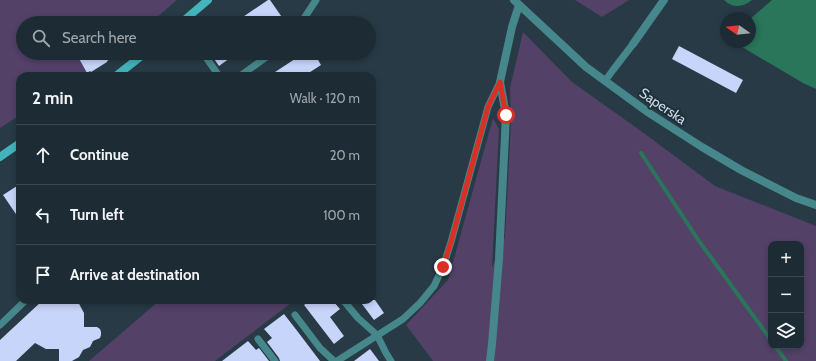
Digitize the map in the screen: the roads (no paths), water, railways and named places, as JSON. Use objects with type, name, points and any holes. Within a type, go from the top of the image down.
[{"type":"main road","points":[[189,16],[208,0]]},
{"type":"main road","points":[[121,72],[136,60]]},
{"type":"main road","points":[[0,157],[16,146]]},
{"type":"street","points":[[633,44],[664,0]]},
{"type":"street","points":[[490,361],[499,259],[506,115],[500,82],[517,2]]},
{"type":"street","name":"Saperska","points":[[517,2],[586,67],[649,113],[741,170],[796,198],[816,205]]},
{"type":"lane","points":[[306,16],[316,0]]},
{"type":"lane","points":[[605,81],[633,44]]},
{"type":"lane","points":[[208,60],[216,72]]},
{"type":"lane","points":[[246,72],[262,60]]},
{"type":"lane","points":[[295,315],[320,348],[335,361],[403,319],[420,303],[434,286],[443,267],[488,107],[500,82]]},
{"type":"lane","points":[[0,325],[22,304]]},
{"type":"lane","points":[[346,304],[358,318],[377,335],[391,361]]},
{"type":"lane","points":[[258,338],[275,361]]},
{"type":"waterway","points":[[641,153],[699,241],[768,336]]},
{"type":"waterway","points":[[777,349],[786,361]]}]
